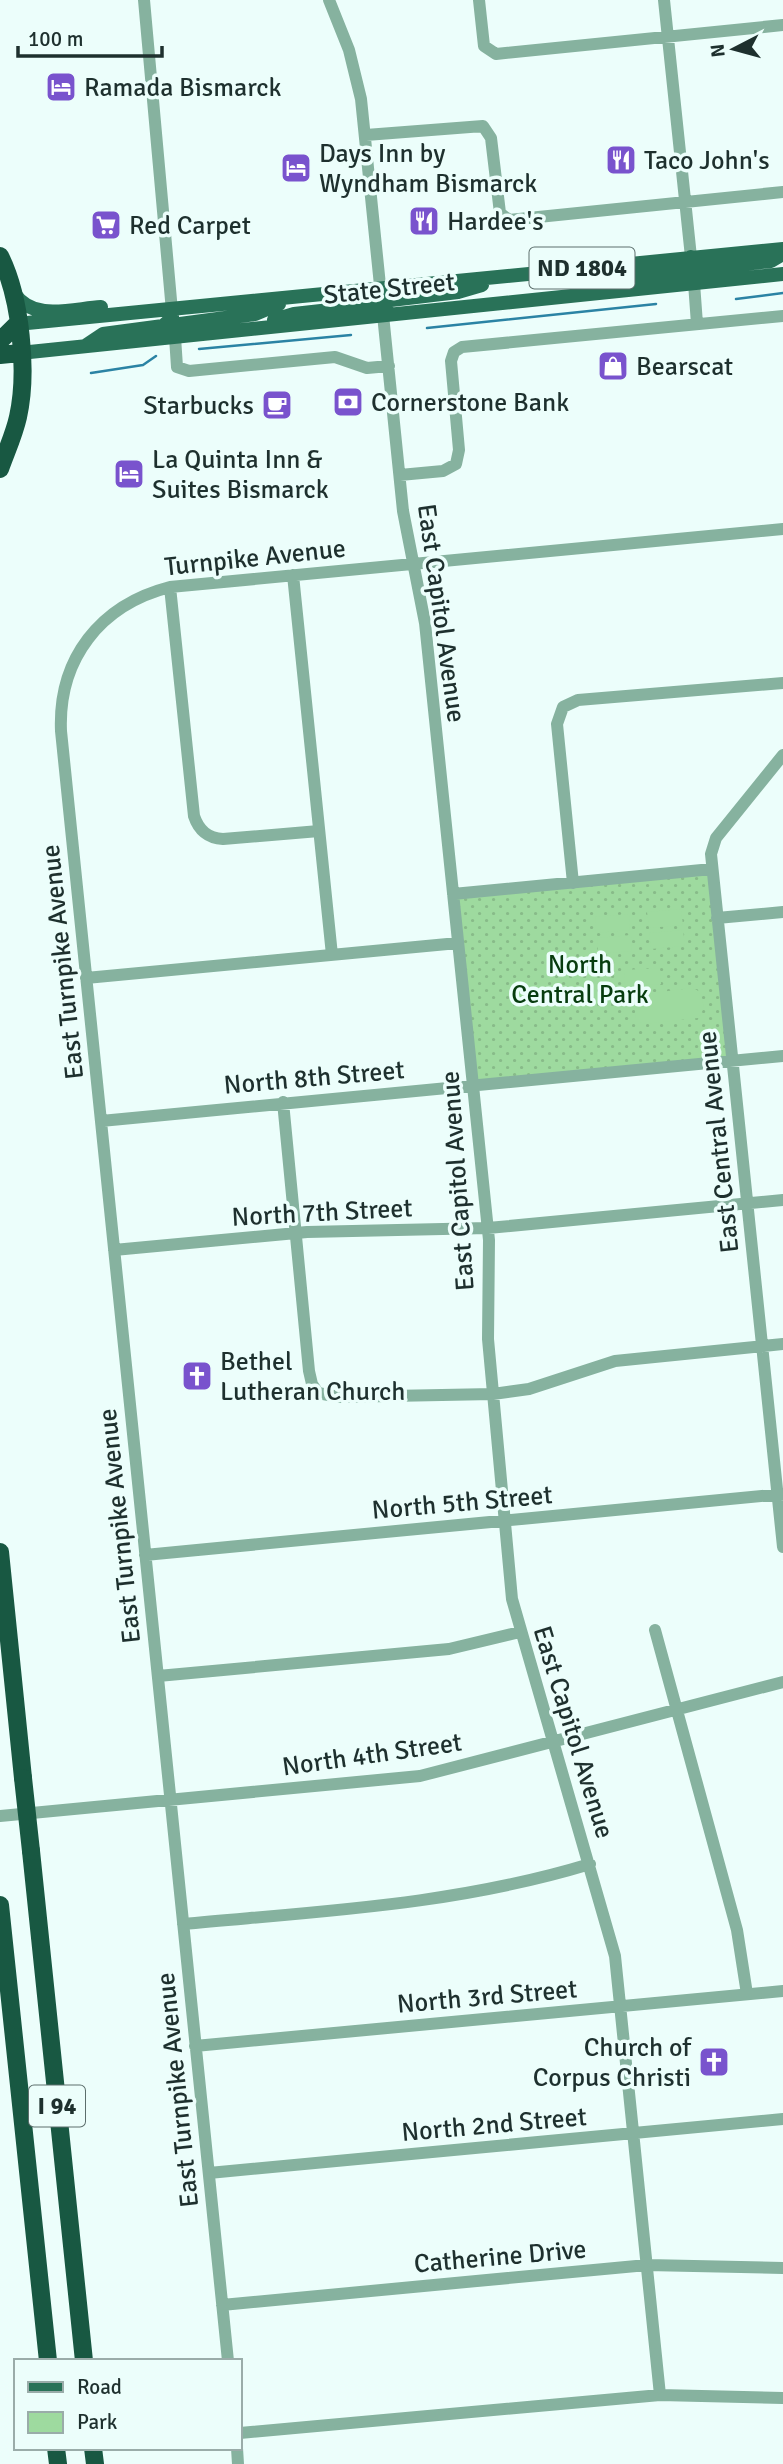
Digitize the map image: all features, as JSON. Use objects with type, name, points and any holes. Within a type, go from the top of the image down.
[{"type":"highway","points":[[0,256],[13,293],[9,325],[0,341]]},
{"type":"highway","points":[[0,469],[20,408],[20,353],[9,325]]},
{"type":"highway","name":"State Street","points":[[0,355],[20,353]]},
{"type":"highway","name":"I 94","points":[[0,1552],[84,2359]]},
{"type":"highway","name":"I 94","points":[[0,1905],[48,2359]]},
{"type":"main road","name":"State Street","points":[[20,353],[239,331],[510,275],[691,257],[783,252]]},
{"type":"main road","points":[[694,282],[698,271],[702,269],[771,261],[783,252]]},
{"type":"main road","points":[[601,292],[615,280],[686,271],[692,265],[691,257]]},
{"type":"main road","name":"State Street","points":[[9,325],[297,298],[383,302],[601,292],[783,274]]},
{"type":"main road","points":[[13,293],[24,307],[40,312],[117,307],[155,312]]},
{"type":"main road","points":[[175,337],[175,330],[180,324],[255,314],[297,298]]},
{"type":"main road","points":[[84,346],[103,334],[163,326],[172,318],[172,311]]},
{"type":"street","points":[[144,0],[172,311]]},
{"type":"street","name":"East Capitol Avenue","points":[[329,0],[356,72],[366,135],[400,475],[425,623],[488,1228],[491,1266],[488,1339],[512,1600],[614,1949],[622,2006],[660,2395]]},
{"type":"street","points":[[479,0],[484,46],[496,54],[783,25]]},
{"type":"street","points":[[664,0],[691,257]]},
{"type":"street","points":[[366,135],[478,124],[487,129],[491,138],[498,208],[503,217],[513,220],[783,192]]},
{"type":"street","points":[[694,282],[697,324]]},
{"type":"street","points":[[400,475],[448,470],[458,460],[450,365],[457,349],[478,344],[783,316]]},
{"type":"street","points":[[175,337],[177,367],[189,371],[335,357],[367,368],[390,366]]},
{"type":"street","name":"Turnpike Avenue","points":[[64,687],[76,655],[99,623],[130,601],[170,587],[783,529]]},
{"type":"street","points":[[293,575],[332,955]]},
{"type":"street","points":[[170,587],[194,816],[199,828],[210,837],[223,839],[319,831]]},
{"type":"street","points":[[573,883],[557,724],[563,707],[578,700],[783,683]]},
{"type":"street","name":"East Turnpike Avenue","points":[[64,687],[61,731],[228,2359]]},
{"type":"street","name":"East Central Avenue","points":[[783,755],[716,838],[711,848],[762,1346],[780,1494],[783,1548]]},
{"type":"street","points":[[453,894],[712,869]]},
{"type":"street","points":[[717,918],[783,912]]},
{"type":"street","points":[[86,978],[458,943]]},
{"type":"street","name":"North 8th Street","points":[[101,1121],[783,1056]]},
{"type":"street","points":[[283,1102],[310,1378],[318,1393],[338,1397],[492,1394],[529,1389],[615,1361],[783,1344]]},
{"type":"street","name":"North 7th Street","points":[[114,1250],[294,1233],[488,1228],[783,1200]]},
{"type":"street","name":"North 5th Street","points":[[145,1555],[780,1494]]},
{"type":"street","points":[[655,1630],[737,1930],[747,1994]]},
{"type":"street","points":[[158,1676],[449,1649],[520,1632]]},
{"type":"street","name":"North 4th Street","points":[[0,1816],[420,1776],[783,1682]]},
{"type":"street","points":[[183,1924],[451,1898],[529,1882],[590,1864]]},
{"type":"street","name":"North 3rd Street","points":[[195,2046],[783,1991]]},
{"type":"street","name":"North 2nd Street","points":[[208,2174],[783,2119]]},
{"type":"street","name":"Catherine Drive","points":[[222,2305],[647,2265],[783,2268]]},
{"type":"street","points":[[242,2434],[660,2395],[783,2398]]},
{"type":"green space","name":"North Central Park","points":[[712,869],[732,1061],[473,1086],[453,894]]},
{"type":"green space","points":[[681,909],[683,925],[649,928],[647,912]]},
{"type":"green space","points":[[629,914],[630,930],[596,933],[595,917]]},
{"type":"green space","points":[[683,930],[685,946],[651,949],[649,933]]},
{"type":"green space","points":[[631,935],[632,951],[598,954],[597,938]]},
{"type":"green space","points":[[660,968],[661,984],[625,987],[624,970]]},
{"type":"green space","points":[[691,988],[697,990],[703,1000],[702,1012],[698,1018],[644,1024],[636,1019],[634,1001],[638,995]]},
{"type":"waterway","points":[[736,299],[783,293]]},
{"type":"waterway","points":[[427,328],[656,304]]},
{"type":"waterway","points":[[199,349],[351,335]]},
{"type":"waterway","points":[[91,373],[143,365],[156,356]]},
{"type":"place","name":"Ramada Bismarck","points":[[61,87]]},
{"type":"place","name":"Taco John's","points":[[621,160]]},
{"type":"place","name":"Days Inn by Wyndham Bismarck","points":[[296,168]]},
{"type":"place","name":"Hardee's","points":[[424,221]]},
{"type":"place","name":"Red Carpet","points":[[106,225]]},
{"type":"place","name":"Bearscat","points":[[613,366]]},
{"type":"place","name":"Cornerstone Bank","points":[[348,402]]},
{"type":"place","name":"Starbucks","points":[[277,405]]},
{"type":"place","name":"La Quinta Inn & Suites Bismarck","points":[[129,474]]},
{"type":"place","name":"Bethel Lutheran Church","points":[[197,1376]]},
{"type":"place","name":"Church of Corpus Christi","points":[[714,2062]]}]
